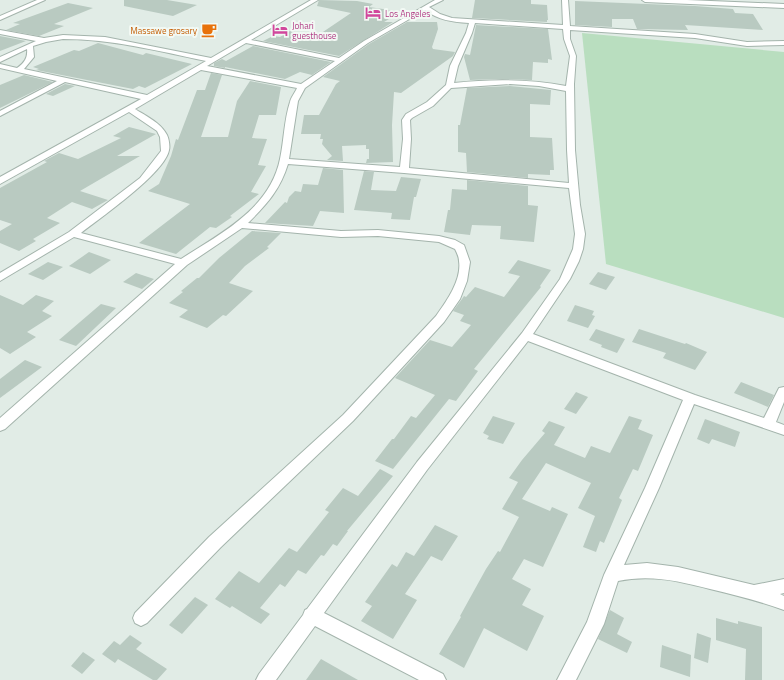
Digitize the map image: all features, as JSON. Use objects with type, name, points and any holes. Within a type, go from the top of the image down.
[{"type":"street","points":[[0,18],[42,0]]},
{"type":"street","points":[[0,181],[129,109],[315,0]]},
{"type":"street","points":[[0,426],[183,262],[240,225],[270,194],[279,178],[284,161],[294,101],[302,87],[366,42],[425,7],[440,0]]},
{"type":"street","points":[[265,680],[422,466],[526,336],[564,279],[574,261],[578,249],[580,234],[574,186],[570,89],[573,56],[567,39],[565,0]]},
{"type":"street","points":[[645,0],[784,6]]},
{"type":"street","points":[[425,7],[438,16],[472,22],[694,36],[747,44],[784,44]]},
{"type":"street","points":[[404,170],[408,139],[406,120],[409,116],[430,104],[449,86],[453,75],[454,66],[469,33],[472,22]]},
{"type":"street","points":[[0,32],[44,40]]},
{"type":"street","points":[[0,60],[44,40],[61,37],[88,37],[128,43],[211,60]]},
{"type":"street","points":[[244,41],[341,60]]},
{"type":"street","points":[[18,70],[30,62],[30,46]]},
{"type":"street","points":[[0,66],[148,98]]},
{"type":"street","points":[[199,67],[302,87]]},
{"type":"street","points":[[0,114],[64,80]]},
{"type":"street","points":[[449,86],[482,82],[518,82],[539,83],[570,89]]},
{"type":"street","points":[[0,278],[73,234],[143,180],[156,165],[165,150],[164,137],[160,130],[149,121],[129,109]]},
{"type":"street","points":[[284,161],[404,170],[574,186]]},
{"type":"street","points":[[141,618],[215,542],[348,418],[440,319],[454,299],[462,281],[466,262],[460,247],[451,242],[378,233],[341,234],[240,225]]},
{"type":"street","points":[[73,234],[183,262]]},
{"type":"street","points":[[526,336],[690,398],[784,430]]},
{"type":"street","points":[[768,425],[776,405],[784,391]]},
{"type":"street","points":[[566,680],[595,624],[612,575],[652,488],[690,398]]},
{"type":"street","points":[[612,575],[630,571],[647,570],[670,573],[754,592],[784,603]]},
{"type":"street","points":[[754,592],[784,586]]},
{"type":"street","points":[[311,616],[437,680]]},
{"type":"green space","points":[[582,33],[784,52],[784,318],[606,264]]},
{"type":"building","points":[[124,0],[167,0],[197,5],[173,16],[124,6]]},
{"type":"building","points":[[319,0],[357,1],[373,4],[369,7],[397,11],[395,13],[399,13],[384,22],[393,22],[339,56],[263,41],[273,36],[280,37],[290,31],[317,36],[351,13],[317,6]]},
{"type":"building","points":[[475,0],[531,0],[531,4],[547,5],[548,20],[547,22],[472,18]]},
{"type":"building","points":[[575,1],[733,9],[735,13],[753,14],[763,30],[685,25],[688,30],[637,29],[633,19],[612,19],[612,27],[575,25]]},
{"type":"building","points":[[68,3],[93,8],[54,24],[64,26],[39,36],[6,30],[20,24],[13,23]]},
{"type":"building","points":[[407,22],[437,22],[438,29],[432,47],[433,49],[455,52],[453,56],[401,93],[394,92],[392,125],[393,162],[366,163],[367,159],[369,159],[369,149],[366,149],[366,145],[342,146],[343,161],[327,160],[332,156],[322,144],[323,139],[320,139],[321,134],[301,134],[304,115],[319,115],[336,84],[340,81],[323,77],[369,44]]},
{"type":"building","points":[[476,25],[548,29],[552,60],[548,59],[548,63],[533,62],[532,80],[470,80],[464,57],[465,54],[470,55]]},
{"type":"building","points":[[0,36],[26,41],[0,51]]},
{"type":"building","points":[[98,43],[143,55],[146,53],[192,64],[145,88],[139,86],[133,89],[36,70],[39,69],[33,67],[74,50],[79,51]]},
{"type":"building","points":[[253,46],[331,62],[312,75],[300,72],[285,79],[214,66],[214,63],[222,59],[226,61]]},
{"type":"building","points":[[211,73],[222,75],[201,137],[228,137],[237,101],[250,81],[281,87],[276,115],[259,115],[252,138],[267,139],[258,165],[266,166],[251,192],[259,194],[230,216],[232,217],[216,228],[210,227],[176,254],[139,243],[190,204],[148,191],[159,184],[197,90],[205,90]]},
{"type":"building","points":[[24,75],[53,82],[0,108],[0,85]]},
{"type":"building","points":[[65,84],[75,86],[53,96],[46,94]]},
{"type":"building","points":[[510,86],[551,90],[550,105],[530,104],[530,137],[552,138],[554,170],[550,170],[550,175],[528,174],[528,178],[467,172],[466,153],[458,152],[458,125],[460,125],[467,88]]},
{"type":"building","points":[[129,127],[156,134],[117,156],[140,156],[80,191],[108,200],[92,209],[72,202],[47,218],[60,223],[33,239],[36,241],[19,251],[0,243],[0,231],[12,224],[0,220],[0,188],[47,162],[44,161],[59,153],[78,159],[121,138],[113,136]]},
{"type":"building","points":[[323,168],[343,170],[344,213],[320,211],[313,226],[265,223],[285,202],[287,203],[289,197],[295,191],[301,192],[303,184],[318,185]]},
{"type":"building","points":[[364,171],[374,172],[371,190],[396,191],[401,177],[421,179],[416,197],[414,197],[410,220],[391,219],[392,213],[354,210]]},
{"type":"building","points":[[467,180],[528,186],[528,205],[538,206],[534,242],[500,239],[501,226],[472,225],[470,235],[444,232],[448,210],[450,210],[452,189],[467,190]]},
{"type":"building","points":[[252,231],[281,233],[267,247],[269,248],[245,266],[229,283],[253,291],[226,316],[223,315],[207,328],[179,317],[188,310],[169,303],[183,292],[181,291],[199,278],[219,258]]},
{"type":"building","points":[[89,252],[111,260],[90,274],[69,266]]},
{"type":"building","points":[[518,260],[551,270],[540,286],[541,287],[474,369],[478,371],[456,401],[449,399],[393,469],[375,461],[411,416],[416,418],[435,395],[395,378],[430,340],[452,347],[471,325],[460,321],[464,315],[453,311],[464,296],[466,297],[475,287],[504,297],[520,276],[508,273]]},
{"type":"building","points":[[48,262],[63,267],[43,280],[28,274]]},
{"type":"building","points":[[598,272],[615,277],[606,290],[589,284]]},
{"type":"building","points":[[136,273],[154,279],[142,289],[123,282]]},
{"type":"building","points":[[0,295],[23,305],[36,295],[54,301],[42,311],[52,316],[27,332],[36,337],[10,354],[0,348]]},
{"type":"building","points":[[101,304],[116,308],[76,346],[59,340]]},
{"type":"building","points":[[575,305],[594,311],[592,315],[595,316],[588,328],[567,321]]},
{"type":"building","points":[[596,329],[625,339],[617,353],[601,347],[602,345],[589,340]]},
{"type":"building","points":[[639,329],[685,344],[686,343],[707,352],[695,370],[663,358],[666,353],[632,342]]},
{"type":"building","points":[[25,360],[42,367],[0,398],[0,379]]},
{"type":"building","points":[[741,382],[774,395],[768,407],[734,393]]},
{"type":"building","points":[[576,392],[588,397],[576,414],[564,409]]},
{"type":"building","points":[[493,416],[515,423],[503,444],[487,439],[489,436],[483,433]]},
{"type":"building","points":[[629,416],[642,420],[638,429],[653,435],[638,471],[633,469],[619,498],[622,500],[604,543],[600,541],[596,552],[583,547],[595,516],[578,508],[591,483],[546,463],[522,499],[550,511],[552,507],[568,514],[543,567],[524,559],[512,579],[531,589],[522,605],[544,616],[527,651],[484,628],[464,668],[439,654],[461,617],[460,616],[486,569],[498,551],[500,552],[519,517],[502,509],[518,482],[509,478],[545,433],[542,431],[549,421],[565,427],[554,445],[585,458],[591,446],[610,453]]},
{"type":"building","points":[[705,419],[740,432],[735,447],[712,439],[709,444],[697,439]]},
{"type":"building","points":[[380,469],[393,476],[347,531],[337,546],[333,544],[324,556],[321,555],[306,574],[298,570],[285,587],[280,584],[260,608],[270,614],[261,624],[232,606],[230,608],[215,599],[239,571],[259,583],[289,548],[297,552],[329,512],[325,510],[343,488],[358,496]]},
{"type":"building","points":[[435,525],[458,536],[442,561],[431,556],[405,594],[417,600],[393,639],[361,621],[372,606],[365,602],[392,564],[397,567],[406,552],[414,556]]},
{"type":"building","points":[[195,597],[208,605],[182,634],[169,625]]},
{"type":"building","points":[[610,610],[624,618],[617,634],[632,642],[627,653],[598,639]]},
{"type":"building","points":[[716,618],[738,624],[738,621],[762,627],[762,680],[745,680],[746,649],[716,640]]},
{"type":"building","points":[[697,633],[711,638],[708,663],[694,658]]},
{"type":"building","points":[[130,635],[142,643],[136,649],[167,669],[157,680],[153,680],[118,659],[115,663],[102,654],[114,641],[120,645]]},
{"type":"building","points":[[662,645],[691,655],[690,677],[660,667]]},
{"type":"building","points":[[83,652],[95,660],[82,674],[71,666]]},
{"type":"building","points":[[321,659],[358,680],[306,680]]},
{"type":"place","name":"Los Angeles","points":[[373,13]]},
{"type":"place","name":"Massawe grosary","points":[[209,30]]},
{"type":"place","name":"Johari guesthouse","points":[[280,30]]}]
